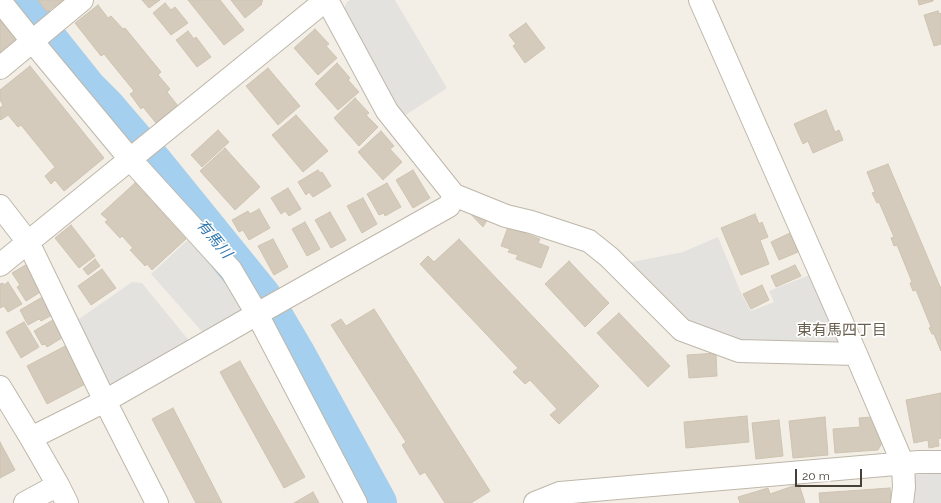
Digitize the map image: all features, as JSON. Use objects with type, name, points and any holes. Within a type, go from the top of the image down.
[{"type":"street","points":[[0,68],[82,0]]},
{"type":"street","points":[[0,265],[326,0],[387,111],[454,195],[506,216],[531,222],[589,241],[609,257],[682,330],[739,352],[856,354]]},
{"type":"street","points":[[700,0],[903,464],[904,487],[902,503]]},
{"type":"street","points":[[0,1],[131,158],[231,270],[257,314],[356,503]]},
{"type":"street","points":[[31,438],[105,401],[449,206],[454,195]]},
{"type":"street","points":[[0,206],[28,242],[105,401],[157,503]]},
{"type":"street","points":[[0,388],[63,494],[25,503]]},
{"type":"street","points":[[535,503],[560,493],[941,462]]},
{"type":"shaded area","points":[[350,0],[395,0],[447,88],[404,116],[394,104],[341,14],[347,2]]},
{"type":"shaded area","points":[[192,236],[245,304],[242,313],[205,335],[151,274]]},
{"type":"shaded area","points":[[718,237],[741,293],[751,311],[774,302],[769,291],[812,274],[848,346],[739,346],[684,323],[622,264],[683,252]]},
{"type":"shaded area","points":[[132,282],[142,283],[191,343],[110,391],[76,321]]},
{"type":"shaded area","points":[[941,473],[941,503],[910,503],[913,475]]},
{"type":"building","points":[[38,0],[63,0],[47,12]]},
{"type":"building","points":[[142,0],[160,0],[149,8]]},
{"type":"building","points":[[188,0],[220,0],[244,30],[224,45]]},
{"type":"building","points":[[231,0],[263,1],[261,3],[262,4],[245,18]]},
{"type":"building","points":[[918,0],[933,0],[933,1],[919,5]]},
{"type":"building","points":[[165,3],[171,10],[175,7],[188,23],[171,35],[153,13]]},
{"type":"building","points":[[98,5],[108,18],[111,16],[123,29],[125,28],[161,72],[158,75],[170,89],[167,92],[178,106],[156,123],[143,107],[141,109],[130,94],[134,91],[104,54],[101,56],[75,23]]},
{"type":"building","points":[[0,8],[25,39],[0,60]]},
{"type":"building","points":[[938,11],[939,14],[941,13],[941,44],[934,46],[924,15]]},
{"type":"building","points":[[526,23],[545,48],[525,63],[513,46],[516,44],[509,35]]},
{"type":"building","points":[[315,29],[329,44],[326,46],[337,58],[318,75],[294,48]]},
{"type":"building","points":[[188,31],[194,39],[196,37],[211,57],[197,67],[176,40]]},
{"type":"building","points":[[337,63],[350,78],[348,80],[359,92],[338,110],[315,84]]},
{"type":"building","points":[[30,66],[104,158],[64,191],[55,180],[51,184],[45,176],[55,167],[21,125],[18,127],[8,115],[1,120],[0,119],[0,108],[3,105],[0,100],[0,90]]},
{"type":"building","points":[[268,68],[300,106],[278,125],[246,86]]},
{"type":"building","points":[[355,98],[369,113],[366,115],[378,127],[359,146],[334,118]]},
{"type":"building","points":[[826,110],[835,132],[839,130],[843,140],[813,153],[808,141],[803,144],[794,124]]},
{"type":"building","points":[[296,115],[328,151],[303,172],[272,135]]},
{"type":"building","points":[[218,130],[229,142],[202,167],[191,155]]},
{"type":"building","points":[[381,131],[394,146],[390,149],[402,162],[383,180],[358,152]]},
{"type":"building","points":[[225,148],[260,187],[235,210],[200,171]]},
{"type":"building","points":[[888,164],[941,289],[941,351],[934,334],[932,334],[929,328],[931,327],[916,290],[913,291],[910,283],[912,282],[897,245],[894,246],[891,238],[894,237],[879,202],[877,203],[872,193],[875,192],[867,172]]},
{"type":"building","points":[[318,170],[320,173],[322,172],[331,186],[313,197],[309,192],[306,195],[298,182]]},
{"type":"building","points":[[413,170],[430,198],[413,208],[396,180]]},
{"type":"building","points":[[135,183],[186,239],[152,270],[147,264],[145,266],[130,250],[133,248],[122,236],[120,238],[105,222],[108,220],[101,214]]},
{"type":"building","points":[[387,183],[401,207],[385,216],[384,213],[379,215],[367,194]]},
{"type":"building","points":[[288,188],[301,209],[289,216],[285,211],[281,214],[271,198]]},
{"type":"building","points":[[363,198],[377,224],[362,233],[347,206]]},
{"type":"building","points":[[259,209],[270,228],[249,240],[243,230],[239,232],[232,220],[248,211],[250,214]]},
{"type":"building","points":[[466,209],[490,215],[483,227]]},
{"type":"building","points":[[330,212],[346,240],[331,248],[315,220]]},
{"type":"building","points":[[755,214],[759,224],[762,222],[768,237],[760,240],[769,264],[741,275],[721,228]]},
{"type":"building","points":[[305,222],[320,249],[307,256],[292,229]]},
{"type":"building","points":[[71,225],[95,256],[79,268],[55,238]]},
{"type":"building","points":[[508,227],[540,239],[538,243],[549,247],[541,268],[516,259],[518,255],[508,252],[510,249],[501,246]]},
{"type":"building","points":[[790,233],[798,252],[779,260],[771,242]]},
{"type":"building","points":[[273,239],[288,267],[274,275],[258,246]]},
{"type":"building","points":[[459,239],[599,386],[559,424],[550,415],[557,409],[530,380],[525,384],[513,372],[518,368],[420,264],[428,256],[434,262]]},
{"type":"building","points":[[95,259],[100,266],[88,275],[83,269]]},
{"type":"building","points":[[569,261],[609,303],[585,327],[545,284]]},
{"type":"building","points":[[29,263],[42,291],[26,301],[17,287],[20,285],[12,273]]},
{"type":"building","points":[[795,265],[801,276],[776,287],[771,276]]},
{"type":"building","points":[[102,269],[116,288],[91,305],[78,286]]},
{"type":"building","points":[[8,282],[22,304],[8,312],[4,306],[0,308],[0,284],[3,283],[4,285]]},
{"type":"building","points":[[762,285],[769,300],[751,309],[743,294]]},
{"type":"building","points":[[46,295],[54,314],[41,321],[39,319],[28,325],[20,310]]},
{"type":"building","points":[[374,309],[490,491],[471,503],[445,503],[425,472],[420,475],[402,445],[406,442],[331,325],[341,319],[346,326]]},
{"type":"building","points":[[619,313],[670,366],[648,387],[597,333]]},
{"type":"building","points":[[58,317],[65,336],[47,347],[45,344],[42,345],[34,331]]},
{"type":"building","points":[[24,322],[39,347],[21,358],[6,332]]},
{"type":"building","points":[[73,342],[93,380],[47,404],[27,366]]},
{"type":"building","points":[[716,353],[717,376],[689,378],[687,355]]},
{"type":"building","points":[[240,361],[305,477],[284,488],[220,372]]},
{"type":"building","points":[[941,393],[941,438],[938,439],[939,446],[929,448],[928,440],[914,443],[906,400]]},
{"type":"building","points":[[173,408],[222,503],[196,503],[152,419]]},
{"type":"building","points":[[747,416],[749,442],[686,448],[684,422]]},
{"type":"building","points":[[825,417],[828,455],[793,458],[789,421]]},
{"type":"building","points":[[872,417],[883,441],[878,450],[835,453],[833,429],[860,427],[859,418]]},
{"type":"building","points":[[779,420],[783,456],[756,459],[752,423]]},
{"type":"building","points":[[0,442],[15,470],[0,478]]},
{"type":"building","points":[[799,484],[805,503],[740,503],[738,497],[768,488],[770,494]]},
{"type":"building","points":[[890,488],[891,503],[820,503],[819,493]]},
{"type":"building","points":[[313,492],[319,503],[294,503]]},
{"type":"waterway","name":"有馬川","points":[[16,0],[87,89],[106,108],[154,164],[261,296],[297,357],[377,503]]},
{"type":"district","name":"東有馬四丁目","points":[[842,330]]}]
